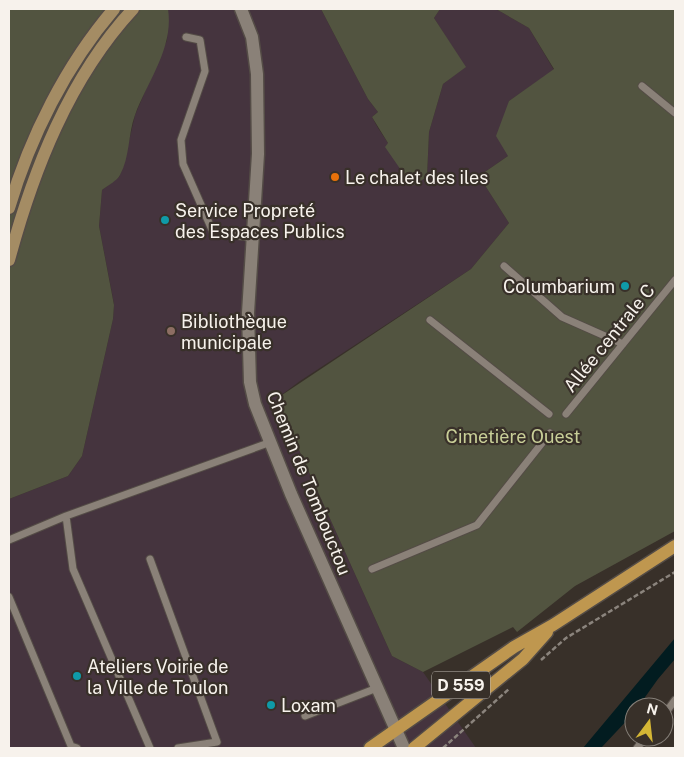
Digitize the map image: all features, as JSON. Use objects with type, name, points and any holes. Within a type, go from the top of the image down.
[{"type":"main road","points":[[9,208],[22,172],[51,105],[97,28],[114,9]]},
{"type":"main road","points":[[9,260],[28,195],[46,150],[65,111],[82,78],[106,42],[134,9]]},
{"type":"main road","name":"D 559","points":[[370,748],[514,646],[554,624],[675,546]]},
{"type":"main road","name":"D 559","points":[[414,748],[523,659],[554,624]]},
{"type":"street","name":"Chemin de Tombouctou","points":[[241,9],[252,37],[256,56],[258,154],[248,313],[250,382],[255,404],[404,748]]},
{"type":"lane","points":[[186,37],[200,40],[205,71],[180,140],[183,164],[213,232],[254,238]]},
{"type":"lane","points":[[642,86],[675,113]]},
{"type":"lane","points":[[504,266],[562,317],[623,344]]},
{"type":"lane","name":"Allée centrale C","points":[[566,414],[675,280]]},
{"type":"lane","points":[[430,320],[549,414]]},
{"type":"lane","points":[[372,570],[477,525],[550,432]]},
{"type":"lane","points":[[9,540],[66,516],[271,442]]},
{"type":"lane","points":[[66,516],[73,569],[150,748]]},
{"type":"lane","points":[[150,559],[217,742],[178,748]]},
{"type":"lane","points":[[9,597],[71,746],[77,748]]},
{"type":"lane","points":[[304,716],[377,688]]},
{"type":"path","points":[[537,664],[566,638],[675,572]]},
{"type":"path","points":[[443,748],[516,683]]},
{"type":"shaded area","points":[[168,9],[321,9],[368,99],[378,112],[372,117],[378,128],[388,143],[427,177],[429,132],[443,84],[465,67],[434,18],[440,9],[496,9],[529,28],[554,70],[509,101],[508,156],[479,176],[509,223],[471,269],[300,381],[276,399],[392,656],[423,672],[476,748],[9,748],[9,499],[68,476],[82,456],[113,319],[114,304],[99,226],[102,190],[119,177],[123,167],[135,115],[167,40]]},
{"type":"green space","points":[[9,9],[168,9],[169,23],[164,50],[159,64],[135,115],[123,168],[117,179],[102,190],[99,226],[114,305],[113,319],[82,456],[68,476],[9,499]]},
{"type":"green space","points":[[321,9],[440,9],[434,18],[466,67],[443,84],[429,132],[427,177],[412,186],[385,147],[388,143],[372,117],[378,112],[368,99]]},
{"type":"green space","name":"Cimetière Ouest","points":[[496,9],[675,9],[675,531],[575,586],[517,632],[513,627],[423,672],[392,656],[276,399],[471,269],[509,223],[479,176],[508,156],[496,136],[509,101],[554,69],[529,28]]},
{"type":"water","points":[[675,638],[675,659],[645,697],[626,697]]},
{"type":"water","points":[[624,699],[624,724],[601,748],[583,748]]},
{"type":"place","name":"Le chalet des iles","points":[[335,177]]},
{"type":"place","name":"Service Propreté des Espaces Publics","points":[[165,220]]},
{"type":"place","name":"Columbarium","points":[[625,286]]},
{"type":"place","name":"Bibliothèque municipale","points":[[171,331]]},
{"type":"place","name":"Ateliers Voirie de la Ville de Toulon","points":[[77,676]]},
{"type":"place","name":"Loxam","points":[[271,705]]}]
